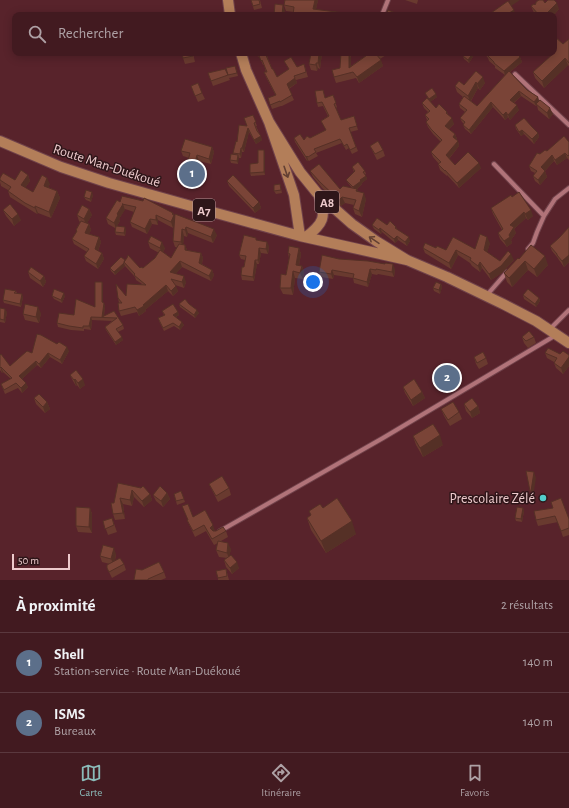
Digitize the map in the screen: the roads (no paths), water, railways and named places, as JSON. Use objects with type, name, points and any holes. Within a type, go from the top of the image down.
[{"type":"main road","points":[[228,0],[230,12]]},
{"type":"main road","name":"A8","points":[[242,56],[246,70],[269,122],[294,195],[303,236],[317,229],[321,222],[323,214],[322,205],[317,193]]},
{"type":"main road","name":"A8","points":[[269,122],[300,172],[317,193],[352,224],[376,241],[408,260]]},
{"type":"main road","name":"Route Man-Duékoué","points":[[0,141],[61,167],[109,183],[303,236]]},
{"type":"main road","name":"A7","points":[[303,236],[408,260],[487,296],[536,321],[569,343]]},
{"type":"street","points":[[383,12],[388,0]]},
{"type":"street","points":[[515,74],[569,125]]},
{"type":"street","points":[[494,164],[544,216]]},
{"type":"street","points":[[525,253],[533,243],[544,216],[555,199],[569,188]]},
{"type":"street","points":[[487,296],[512,267]]},
{"type":"street","points":[[216,534],[383,438],[469,386],[552,332],[569,310]]},
{"type":"place","name":"Shell","points":[[192,174]]},
{"type":"place","name":"ISMS","points":[[447,378]]},
{"type":"place","name":"Prescolaire Zélé","points":[[543,498]]}]
